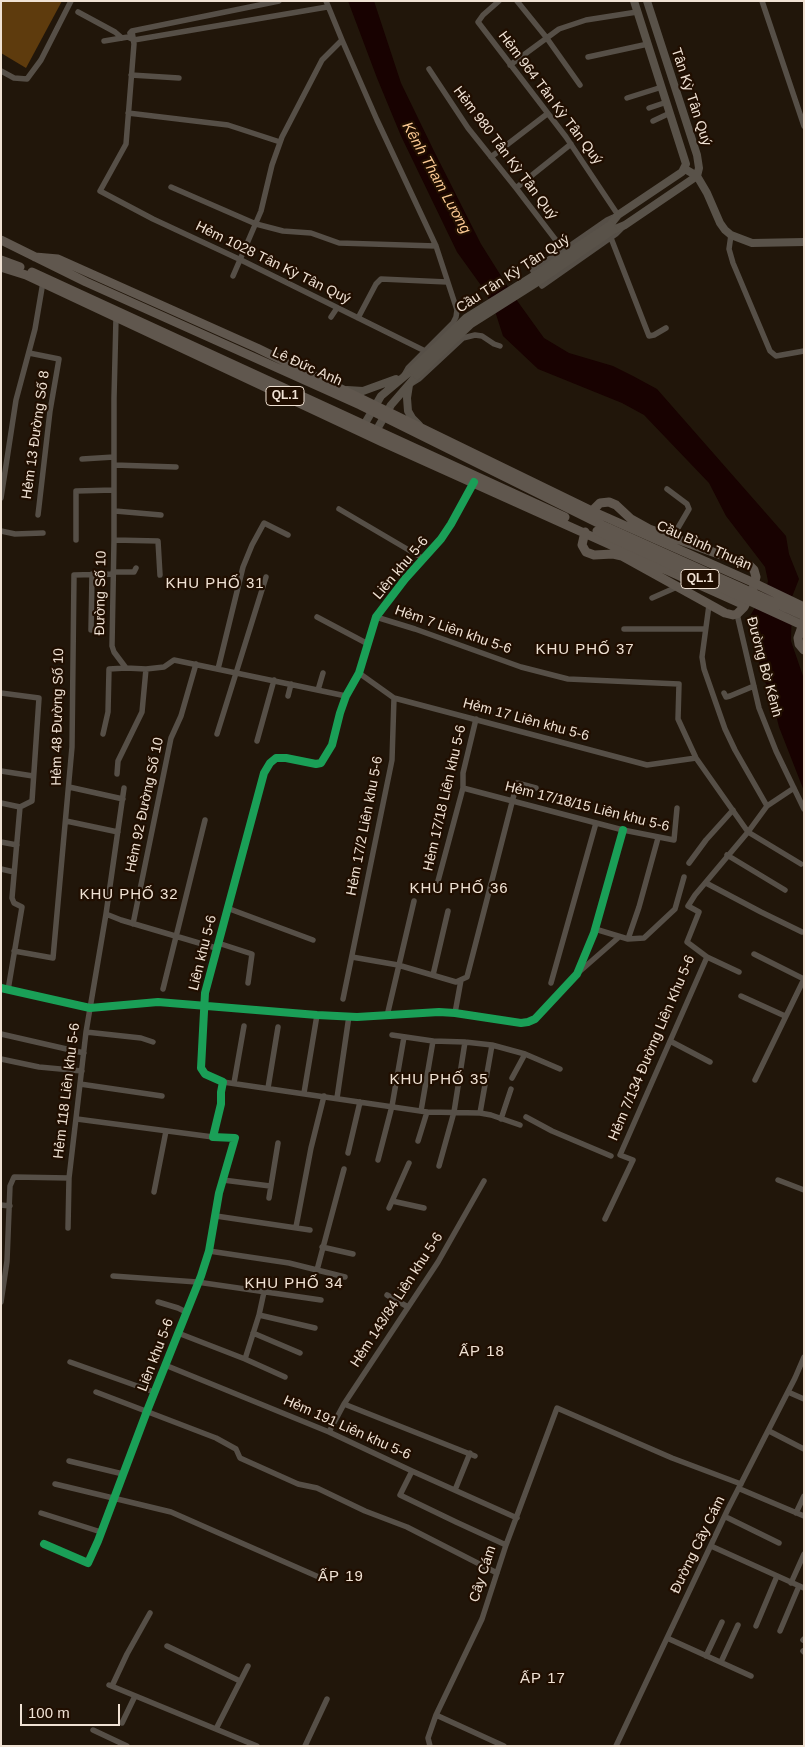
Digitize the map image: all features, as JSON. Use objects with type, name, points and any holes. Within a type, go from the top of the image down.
[{"type":"highway","name":"Lê Đức Anh","points":[[1,240],[86,282],[232,348],[385,413],[592,511]]},
{"type":"highway","name":"Lê Đức Anh","points":[[35,256],[58,260],[236,339],[346,390],[373,408]]},
{"type":"highway","name":"Lê Đức Anh","points":[[1,260],[364,425],[585,532]]},
{"type":"highway","name":"Lê Đức Anh","points":[[1,267],[43,280],[116,318],[405,452],[598,528]]},
{"type":"highway","points":[[232,348],[236,339]]},
{"type":"highway","name":"Lê Đức Anh","points":[[425,433],[598,528]]},
{"type":"highway","points":[[585,532],[582,545],[586,552],[594,555],[612,554],[622,556],[730,615],[737,614],[744,607],[755,585],[756,577],[754,570],[744,564],[639,524],[609,502],[600,504],[592,511]]},
{"type":"highway","name":"Cầu Bình Thuận","points":[[592,511],[804,607]]},
{"type":"highway","name":"Cầu Bình Thuận","points":[[598,528],[804,616]]},
{"type":"highway","name":"QL.1","points":[[598,528],[804,626]]},
{"type":"highway","name":"QL.1","points":[[585,532],[803,632]]},
{"type":"highway","points":[[804,621],[798,638],[799,644],[804,650]]},
{"type":"main road","name":"Tân Kỳ Tân Quý","points":[[634,1],[685,158],[685,169]]},
{"type":"main road","name":"Tân Kỳ Tân Quý","points":[[647,1],[697,155],[699,168],[697,176]]},
{"type":"main road","points":[[611,231],[618,215],[685,169],[697,176],[724,230],[731,235],[752,244],[804,242]]},
{"type":"main road","points":[[611,231],[625,225],[697,176]]},
{"type":"main road","name":"Cầu Tân Kỳ Tân Quý","points":[[414,372],[471,324],[539,281],[611,231]]},
{"type":"main road","points":[[346,390],[363,391],[414,372]]},
{"type":"main road","points":[[414,372],[407,398],[410,414],[425,433]]},
{"type":"main road","points":[[364,425],[383,393],[402,376]]},
{"type":"main road","points":[[376,431],[385,413],[409,385]]},
{"type":"street","points":[[2,72],[14,78],[26,79],[41,60],[71,1]]},
{"type":"street","points":[[104,41],[129,36],[159,26],[279,1]]},
{"type":"street","name":"Hẻm 964 Tân Kỳ Tân Quý","points":[[499,1],[478,22],[571,144],[618,215]]},
{"type":"street","points":[[517,1],[546,37],[580,85]]},
{"type":"street","points":[[762,1],[804,126]]},
{"type":"street","points":[[78,12],[115,32],[129,36],[162,35],[327,4],[376,120],[436,246],[457,310],[453,323],[402,376]]},
{"type":"street","points":[[510,65],[546,37],[560,29],[586,20],[637,12]]},
{"type":"street","points":[[159,26],[162,35]]},
{"type":"street","points":[[129,36],[132,75],[128,113],[228,125],[280,142]]},
{"type":"street","points":[[233,276],[261,211],[280,142],[322,60],[342,40]]},
{"type":"street","points":[[588,57],[648,44]]},
{"type":"street","name":"Hẻm 980 Tân Kỳ Tân Quý","points":[[429,69],[454,108],[491,157],[555,239],[565,249]]},
{"type":"street","points":[[132,75],[179,78]]},
{"type":"street","points":[[627,98],[662,87]]},
{"type":"street","points":[[649,108],[667,102]]},
{"type":"street","name":"Hẻm 1028 Tân Kỳ Tân Quý","points":[[128,113],[126,144],[100,190],[110,197],[424,352]]},
{"type":"street","points":[[653,121],[670,113]]},
{"type":"street","points":[[491,157],[547,114]]},
{"type":"street","points":[[516,188],[571,144]]},
{"type":"street","points":[[171,187],[256,224],[283,231],[311,233],[339,243],[436,246]]},
{"type":"street","points":[[618,215],[607,220],[532,269],[542,286],[557,276],[611,231],[649,336],[666,328]]},
{"type":"street","points":[[731,235],[729,249],[733,263],[770,351],[776,356],[804,351]]},
{"type":"street","points":[[358,318],[376,284],[381,279],[447,283]]},
{"type":"street","points":[[1,498],[16,400],[29,353],[43,280]]},
{"type":"street","points":[[331,316],[338,308]]},
{"type":"street","name":"Đường Số 10","points":[[116,318],[112,646],[126,668]]},
{"type":"street","points":[[409,385],[419,379],[456,343],[466,337],[482,336],[500,346]]},
{"type":"street","name":"Hẻm 13 Đường Số 8","points":[[29,353],[59,359],[50,411],[38,515]]},
{"type":"street","points":[[82,459],[114,456]]},
{"type":"street","points":[[114,465],[176,467]]},
{"type":"street","name":"Liên khu 5-6","points":[[223,1082],[204,1074],[201,1068],[205,993],[264,773],[276,758],[316,764],[322,763],[332,745],[340,713],[346,696],[358,673],[376,617],[451,524],[476,479]]},
{"type":"street","points":[[667,489],[687,504],[689,509],[672,538]]},
{"type":"street","points":[[76,540],[76,491],[114,490]]},
{"type":"street","points":[[339,509],[424,559]]},
{"type":"street","points":[[114,511],[161,515]]},
{"type":"street","points":[[218,669],[244,567],[264,523],[288,535]]},
{"type":"street","points":[[1,531],[14,534],[43,533]]},
{"type":"street","points":[[114,540],[158,541],[160,575]]},
{"type":"street","name":"Hẻm 48 Đường Số 10","points":[[14,951],[53,958],[72,747],[74,575],[134,572],[136,568]]},
{"type":"street","points":[[91,630],[92,574]]},
{"type":"street","points":[[216,734],[266,577]]},
{"type":"street","points":[[652,598],[677,587]]},
{"type":"street","points":[[709,605],[702,658],[704,668],[734,750],[767,806]]},
{"type":"street","name":"Đường Bờ Kênh","points":[[737,614],[759,708],[776,751],[804,809]]},
{"type":"street","points":[[317,617],[368,644]]},
{"type":"street","name":"Hẻm 7 Liên khu 5-6","points":[[376,617],[521,667],[568,679],[679,684],[678,719],[696,758],[748,832],[801,864]]},
{"type":"street","points":[[624,629],[705,628]]},
{"type":"street","points":[[103,734],[108,712],[109,670],[164,667],[174,660],[346,696]]},
{"type":"street","name":"Hẻm 92 Đường Số 10","points":[[133,924],[171,738],[181,716],[196,664]]},
{"type":"street","points":[[117,774],[118,761],[142,712],[146,669]]},
{"type":"street","points":[[318,690],[323,673]]},
{"type":"street","name":"Hẻm 17 Liên khu 5-6","points":[[358,673],[394,698],[647,765],[696,758]]},
{"type":"street","points":[[257,741],[274,680]]},
{"type":"street","points":[[288,696],[291,684]]},
{"type":"street","points":[[724,693],[726,697],[754,686]]},
{"type":"street","points":[[1,693],[39,698],[32,801],[20,807],[1,803]]},
{"type":"street","name":"Hẻm 17/2 Liên khu 5-6","points":[[343,1000],[392,760],[394,698]]},
{"type":"street","name":"Hẻm 17/18 Liên khu 5-6","points":[[438,881],[463,788],[462,773],[476,719]]},
{"type":"street","points":[[1,772],[34,776]]},
{"type":"street","points":[[352,957],[398,965],[456,982],[467,977],[517,783],[536,788]]},
{"type":"street","points":[[69,787],[123,799]]},
{"type":"street","name":"Hẻm 118 Liên khu 5-6","points":[[68,1228],[69,1178],[86,1032],[106,914],[124,788]]},
{"type":"street","name":"Hẻm 17/18/15 Liên khu 5-6","points":[[463,788],[623,830],[674,840],[677,808]]},
{"type":"street","points":[[595,929],[628,939],[644,938],[675,909],[688,906],[767,806],[794,788]]},
{"type":"street","points":[[8,990],[22,907],[14,903],[12,898],[20,807]]},
{"type":"street","points":[[689,863],[706,840],[733,810]]},
{"type":"street","points":[[163,989],[205,820]]},
{"type":"street","points":[[66,822],[118,832]]},
{"type":"street","points":[[550,983],[596,822]]},
{"type":"street","points":[[577,974],[595,929],[623,830]]},
{"type":"street","points":[[628,939],[658,838]]},
{"type":"street","points":[[1,842],[17,845]]},
{"type":"street","points":[[727,855],[785,890]]},
{"type":"street","points":[[1,869],[14,872]]},
{"type":"street","points":[[675,909],[684,877]]},
{"type":"street","points":[[706,882],[802,932]]},
{"type":"street","points":[[386,1016],[414,900]]},
{"type":"street","name":"Hẻm 7/134 Đường Liên Khu 5-6","points":[[605,1219],[633,1160],[620,1155],[707,956],[687,942],[699,912],[688,906]]},
{"type":"street","points":[[227,908],[313,940]]},
{"type":"street","points":[[433,975],[448,911]]},
{"type":"street","points":[[106,914],[175,936],[252,954],[248,983]]},
{"type":"street","points":[[1,988],[90,1008],[148,1002],[317,1016],[386,1016],[439,1012],[521,1023],[535,1019],[577,974],[619,937]]},
{"type":"street","points":[[754,954],[804,979],[755,1080]]},
{"type":"street","points":[[707,956],[739,972]]},
{"type":"street","points":[[455,1013],[461,980]]},
{"type":"street","points":[[741,996],[785,1016]]},
{"type":"street","points":[[304,1094],[317,1016]]},
{"type":"street","points":[[337,1098],[349,1016]]},
{"type":"street","points":[[234,1083],[244,1026]]},
{"type":"street","points":[[268,1088],[278,1027]]},
{"type":"street","points":[[86,1032],[141,1038],[153,1042]]},
{"type":"street","points":[[1,1034],[84,1053]]},
{"type":"street","points":[[392,1035],[433,1041],[492,1045],[525,1054],[560,1069]]},
{"type":"street","points":[[378,1160],[392,1106],[404,1037]]},
{"type":"street","points":[[418,1141],[433,1041]]},
{"type":"street","points":[[439,1166],[454,1112],[465,1042]]},
{"type":"street","points":[[670,1042],[710,1062]]},
{"type":"street","points":[[480,1113],[492,1045]]},
{"type":"street","points":[[512,1078],[525,1054]]},
{"type":"street","points":[[1,1059],[39,1067],[82,1071]]},
{"type":"street","points":[[77,1119],[213,1136],[221,1104],[223,1082],[424,1111],[480,1113],[520,1126]]},
{"type":"street","points":[[80,1084],[162,1096]]},
{"type":"street","points":[[501,1119],[511,1089]]},
{"type":"street","points":[[296,1227],[311,1148],[324,1096]]},
{"type":"street","points":[[348,1152],[360,1102]]},
{"type":"street","points":[[526,1117],[611,1156]]},
{"type":"street","points":[[154,1192],[166,1130]]},
{"type":"street","name":"Liên khu 5-6","points":[[44,1544],[88,1563],[102,1532],[209,1251],[223,1180],[234,1138],[213,1136]]},
{"type":"street","points":[[269,1198],[278,1144]]},
{"type":"street","points":[[389,1208],[409,1163]]},
{"type":"street","points":[[317,1270],[344,1168]]},
{"type":"street","points":[[1,1302],[6,1261],[10,1186],[14,1178],[69,1178]]},
{"type":"street","points":[[223,1180],[270,1186]]},
{"type":"street","points":[[778,1180],[804,1190]]},
{"type":"street","name":"Hẻm 143/84 Liên khu 5-6","points":[[329,1432],[344,1404],[438,1262],[484,1181]]},
{"type":"street","points":[[392,1201],[424,1208]]},
{"type":"street","points":[[1,1205],[10,1206]]},
{"type":"street","points":[[216,1216],[310,1230]]},
{"type":"street","points":[[322,1247],[353,1254]]},
{"type":"street","points":[[209,1251],[289,1263],[345,1277]]},
{"type":"street","points":[[113,1276],[197,1282],[322,1300]]},
{"type":"street","points":[[245,1359],[254,1333],[264,1292]]},
{"type":"street","points":[[387,1295],[408,1307]]},
{"type":"street","points":[[158,1302],[186,1312]]},
{"type":"street","points":[[259,1315],[316,1328]]},
{"type":"street","points":[[178,1333],[285,1377]]},
{"type":"street","points":[[254,1333],[300,1353]]},
{"type":"street","name":"Đường Cây Cám","points":[[616,1746],[804,1357]]},
{"type":"street","points":[[70,1362],[154,1392]]},
{"type":"street","name":"Hẻm 191 Liên khu 5-6","points":[[165,1365],[329,1432],[517,1518]]},
{"type":"street","points":[[96,1392],[216,1438],[236,1450],[240,1458],[298,1484],[317,1488],[407,1527],[497,1573]]},
{"type":"street","points":[[788,1392],[804,1399]]},
{"type":"street","points":[[344,1404],[472,1455],[455,1490]]},
{"type":"street","name":"Cây Cám","points":[[430,1746],[428,1738],[436,1714],[482,1619],[506,1545],[557,1408],[740,1486]]},
{"type":"street","points":[[769,1431],[804,1449]]},
{"type":"street","points":[[69,1461],[123,1474]]},
{"type":"street","points":[[412,1471],[400,1495],[506,1545]]},
{"type":"street","points":[[55,1484],[171,1512],[321,1578]]},
{"type":"street","points":[[740,1486],[804,1516]]},
{"type":"street","points":[[796,1513],[804,1496]]},
{"type":"street","points":[[41,1512],[102,1532]]},
{"type":"street","points":[[726,1517],[779,1543]]},
{"type":"street","points":[[711,1546],[801,1587],[780,1631]]},
{"type":"street","points":[[791,1582],[804,1554]]},
{"type":"street","points":[[756,1626],[776,1576]]},
{"type":"street","points":[[150,1613],[110,1686],[216,1729],[244,1743],[257,1746]]},
{"type":"street","points":[[706,1656],[722,1622]]},
{"type":"street","points":[[721,1662],[738,1625]]},
{"type":"street","points":[[667,1638],[751,1676]]},
{"type":"street","points":[[167,1646],[240,1681]]},
{"type":"street","points":[[216,1729],[248,1666]]},
{"type":"street","points":[[122,1723],[135,1696]]},
{"type":"street","points":[[305,1746],[328,1700]]},
{"type":"street","points":[[436,1714],[504,1746]]},
{"type":"street","points":[[94,1730],[127,1746]]},
{"type":"shaded area","points":[[1,1],[62,1],[26,68],[1,53]]},
{"type":"water","name":"Kênh Tham Lương","points":[[348,1],[374,1],[401,83],[434,151],[481,244],[513,295],[544,338],[569,353],[613,366],[657,389],[786,536],[789,554],[799,579],[792,597],[791,641],[804,679],[804,791],[779,727],[771,695],[762,675],[748,619],[766,590],[768,581],[765,567],[726,516],[709,483],[644,415],[622,403],[538,369],[503,336],[494,308],[480,284],[457,252],[401,136]]},
{"type":"cycle path","points":[[44,1544],[88,1563],[201,1276],[209,1251],[219,1193],[235,1138],[213,1137],[221,1104],[223,1082],[205,1074],[201,1068],[205,993],[264,773],[270,763],[276,758],[316,764],[321,763],[332,745],[340,713],[346,696],[359,673],[376,617],[405,579],[441,539],[474,482]]},
{"type":"cycle path","points":[[1,988],[90,1008],[158,1002],[357,1017],[439,1012],[521,1023],[528,1022],[535,1019],[577,974],[594,933],[623,830]]},
{"type":"district","name":"KHU PHỐ 31","points":[[215,584]]},
{"type":"district","name":"KHU PHỐ 37","points":[[585,650]]},
{"type":"district","name":"KHU PHỐ 36","points":[[459,889]]},
{"type":"district","name":"KHU PHỐ 32","points":[[129,895]]},
{"type":"district","name":"KHU PHỐ 35","points":[[439,1080]]},
{"type":"district","name":"KHU PHỐ 34","points":[[294,1284]]},
{"type":"district","name":"ẤP 18","points":[[482,1352]]},
{"type":"district","name":"ẤP 19","points":[[341,1577]]},
{"type":"district","name":"ẤP 17","points":[[543,1679]]}]
